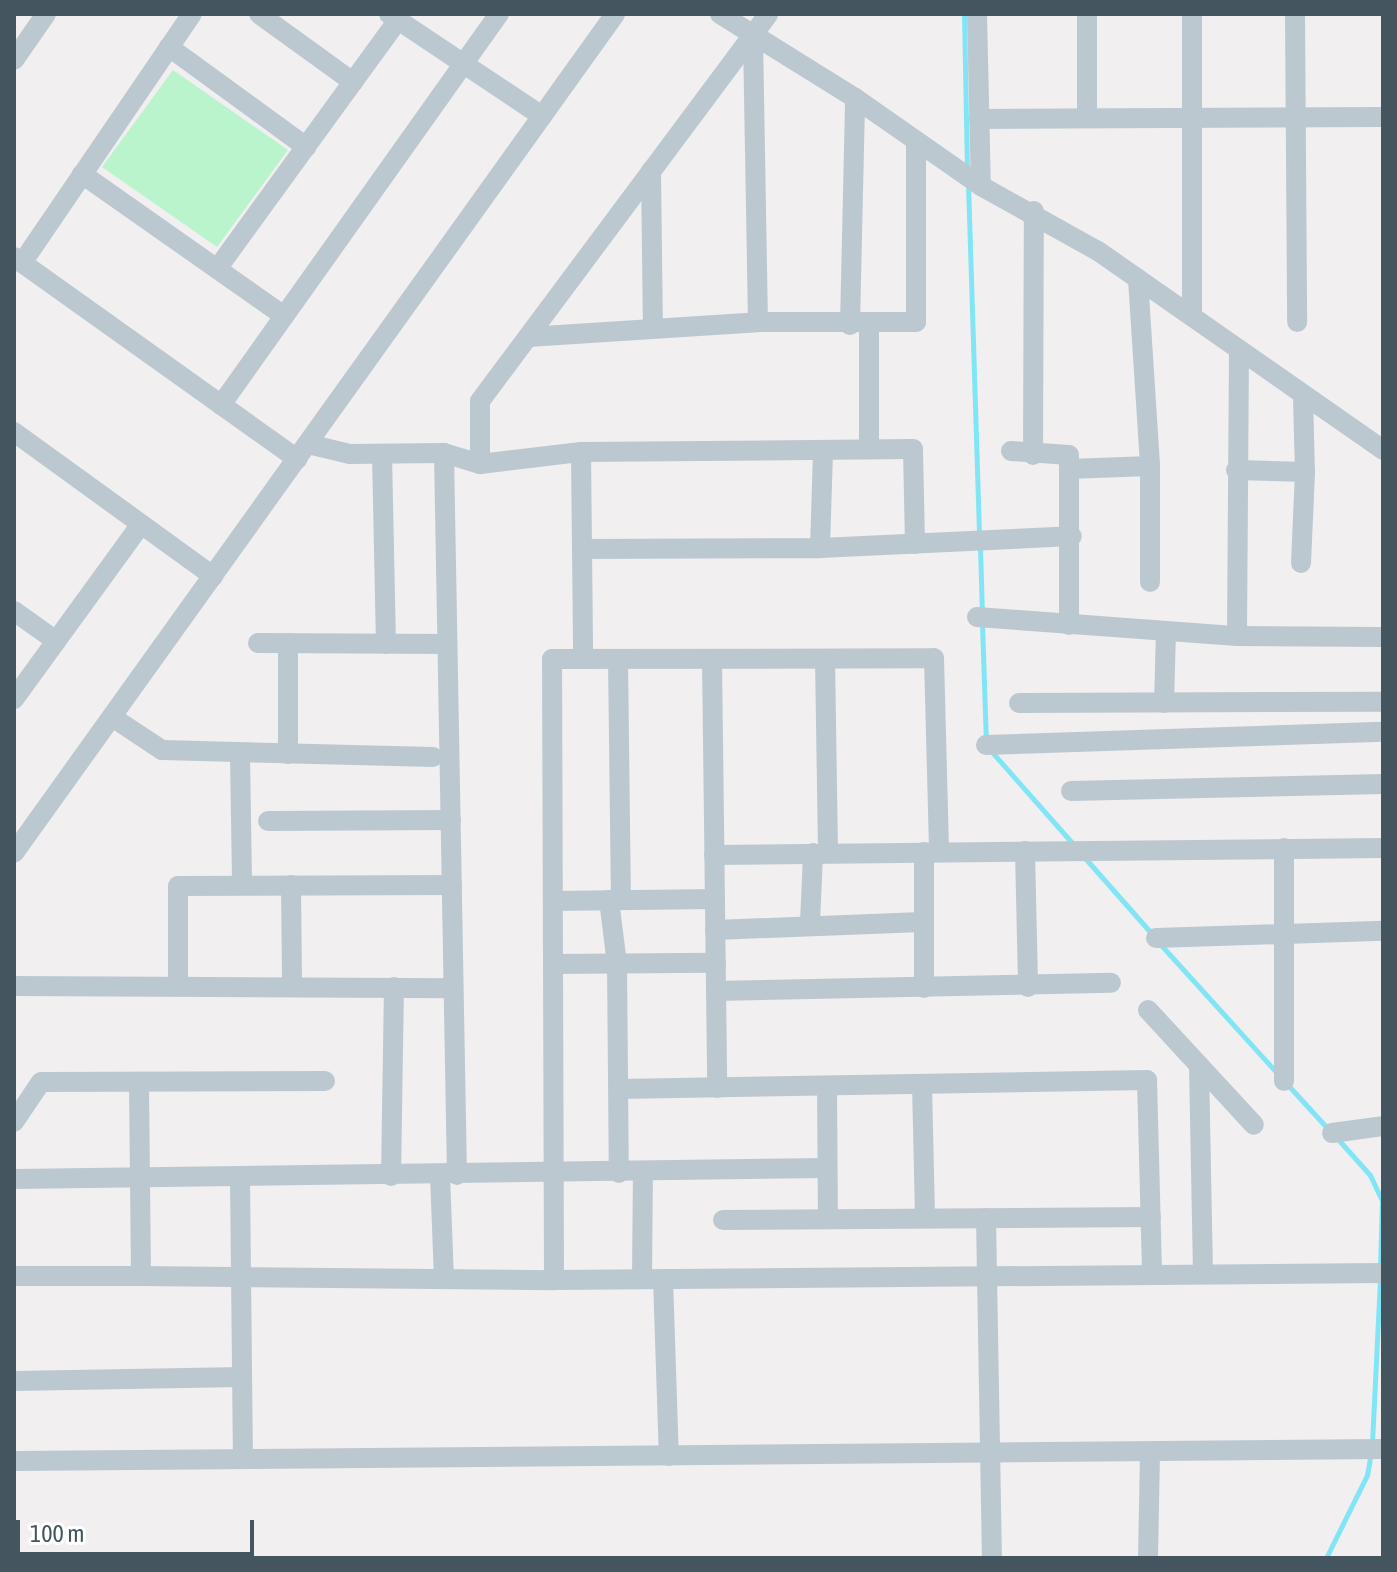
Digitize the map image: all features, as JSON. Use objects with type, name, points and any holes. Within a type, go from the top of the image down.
[{"type":"street","points":[[14,60],[46,14]]},
{"type":"street","points":[[192,14],[82,174],[18,260],[221,405],[302,451],[444,453],[480,464],[581,452],[913,449],[915,544]]},
{"type":"street","points":[[259,14],[353,82]]},
{"type":"street","points":[[221,405],[499,14]]},
{"type":"street","points":[[14,853],[615,14]]},
{"type":"street","points":[[720,14],[855,98],[981,186],[1034,211],[1138,279],[1192,316],[1239,354],[1383,450]]},
{"type":"street","points":[[480,464],[480,401],[768,14]]},
{"type":"street","points":[[977,14],[981,186]]},
{"type":"street","points":[[1087,14],[1087,118]]},
{"type":"street","points":[[1192,14],[1192,316]]},
{"type":"street","points":[[1295,14],[1297,322]]},
{"type":"street","points":[[217,269],[353,82],[393,17],[542,116]]},
{"type":"street","points":[[753,37],[758,322]]},
{"type":"street","points":[[169,47],[306,147]]},
{"type":"street","points":[[855,98],[860,325],[869,449]]},
{"type":"street","points":[[979,119],[1383,117]]},
{"type":"street","points":[[528,337],[653,326],[758,322],[860,325],[916,322],[916,141]]},
{"type":"street","points":[[651,171],[653,326]]},
{"type":"street","points":[[82,174],[284,316]]},
{"type":"street","points":[[1033,455],[1034,211]]},
{"type":"street","points":[[1138,279],[1150,466],[1150,582]]},
{"type":"street","points":[[1237,636],[1239,354]]},
{"type":"street","points":[[1301,563],[1305,472],[1303,397]]},
{"type":"street","points":[[14,432],[213,576]]},
{"type":"street","points":[[820,548],[823,450]]},
{"type":"street","points":[[1011,451],[1033,455],[1069,455],[1072,536],[1069,625]]},
{"type":"street","points":[[581,452],[583,659]]},
{"type":"street","points":[[444,453],[453,988],[444,1279]]},
{"type":"street","points":[[382,454],[386,644]]},
{"type":"street","points":[[1069,469],[1150,466]]},
{"type":"street","points":[[1236,470],[1305,472]]},
{"type":"street","points":[[14,699],[141,524]]},
{"type":"street","points":[[582,549],[820,548],[1072,536]]},
{"type":"street","points":[[14,611],[56,641]]},
{"type":"street","points":[[977,617],[1237,636],[1383,637]]},
{"type":"street","points":[[1164,703],[1166,632]]},
{"type":"street","points":[[258,643],[447,644]]},
{"type":"street","points":[[288,643],[288,754]]},
{"type":"street","points":[[554,1280],[552,659],[934,658],[932,852],[922,922],[924,988]]},
{"type":"street","points":[[618,659],[615,900],[619,1173]]},
{"type":"street","points":[[712,659],[717,1088]]},
{"type":"street","points":[[810,923],[820,853],[825,659]]},
{"type":"street","points":[[1019,703],[1383,702]]},
{"type":"street","points":[[112,717],[162,750],[433,757]]},
{"type":"street","points":[[986,745],[1383,732]]},
{"type":"street","points":[[240,753],[242,885]]},
{"type":"street","points":[[1071,791],[1383,784]]},
{"type":"street","points":[[268,821],[451,820]]},
{"type":"street","points":[[1284,848],[1284,1081]]},
{"type":"street","points":[[714,855],[1383,848]]},
{"type":"street","points":[[1025,851],[1028,987]]},
{"type":"street","points":[[291,885],[292,987]]},
{"type":"street","points":[[178,986],[178,886],[452,885]]},
{"type":"street","points":[[553,901],[715,899]]},
{"type":"street","points":[[715,930],[810,923],[922,922]]},
{"type":"street","points":[[1156,938],[1383,931]]},
{"type":"street","points":[[553,964],[716,963]]},
{"type":"street","points":[[716,991],[1111,983]]},
{"type":"street","points":[[14,986],[453,988]]},
{"type":"street","points":[[391,1176],[394,987]]},
{"type":"street","points":[[1148,1010],[1254,1125]]},
{"type":"street","points":[[1199,1065],[1203,1274]]},
{"type":"street","points":[[619,1089],[1147,1080],[1152,1275]]},
{"type":"street","points":[[14,1122],[41,1082],[325,1081]]},
{"type":"street","points":[[139,1082],[141,1276]]},
{"type":"street","points":[[922,1084],[925,1218]]},
{"type":"street","points":[[827,1086],[828,1219]]},
{"type":"street","points":[[1332,1133],[1383,1126]]},
{"type":"street","points":[[14,1179],[827,1168]]},
{"type":"street","points":[[642,1279],[643,1172]]},
{"type":"street","points":[[240,1177],[243,1457]]},
{"type":"street","points":[[723,1220],[1151,1217]]},
{"type":"street","points":[[986,1218],[992,1558]]},
{"type":"street","points":[[14,1276],[554,1280],[1383,1273]]},
{"type":"street","points":[[663,1279],[669,1456]]},
{"type":"street","points":[[14,1381],[242,1377]]},
{"type":"street","points":[[14,1461],[1383,1449]]},
{"type":"street","points":[[1148,1558],[1150,1453]]},
{"type":"green space","points":[[173,70],[288,150],[217,247],[102,167]]},
{"type":"waterway","points":[[964,14],[967,169]]},
{"type":"waterway","points":[[968,183],[979,537]]},
{"type":"waterway","points":[[980,547],[982,613]]},
{"type":"waterway","points":[[982,623],[986,741]]},
{"type":"waterway","points":[[992,752],[1073,844]]},
{"type":"waterway","points":[[1085,858],[1152,934]]},
{"type":"waterway","points":[[1161,945],[1278,1074]]},
{"type":"waterway","points":[[1287,1084],[1329,1130]]},
{"type":"waterway","points":[[1336,1137],[1370,1175],[1382,1201],[1380,1268]]},
{"type":"waterway","points":[[1372,1443],[1380,1278]]},
{"type":"waterway","points":[[1326,1558],[1367,1475],[1371,1453]]}]
